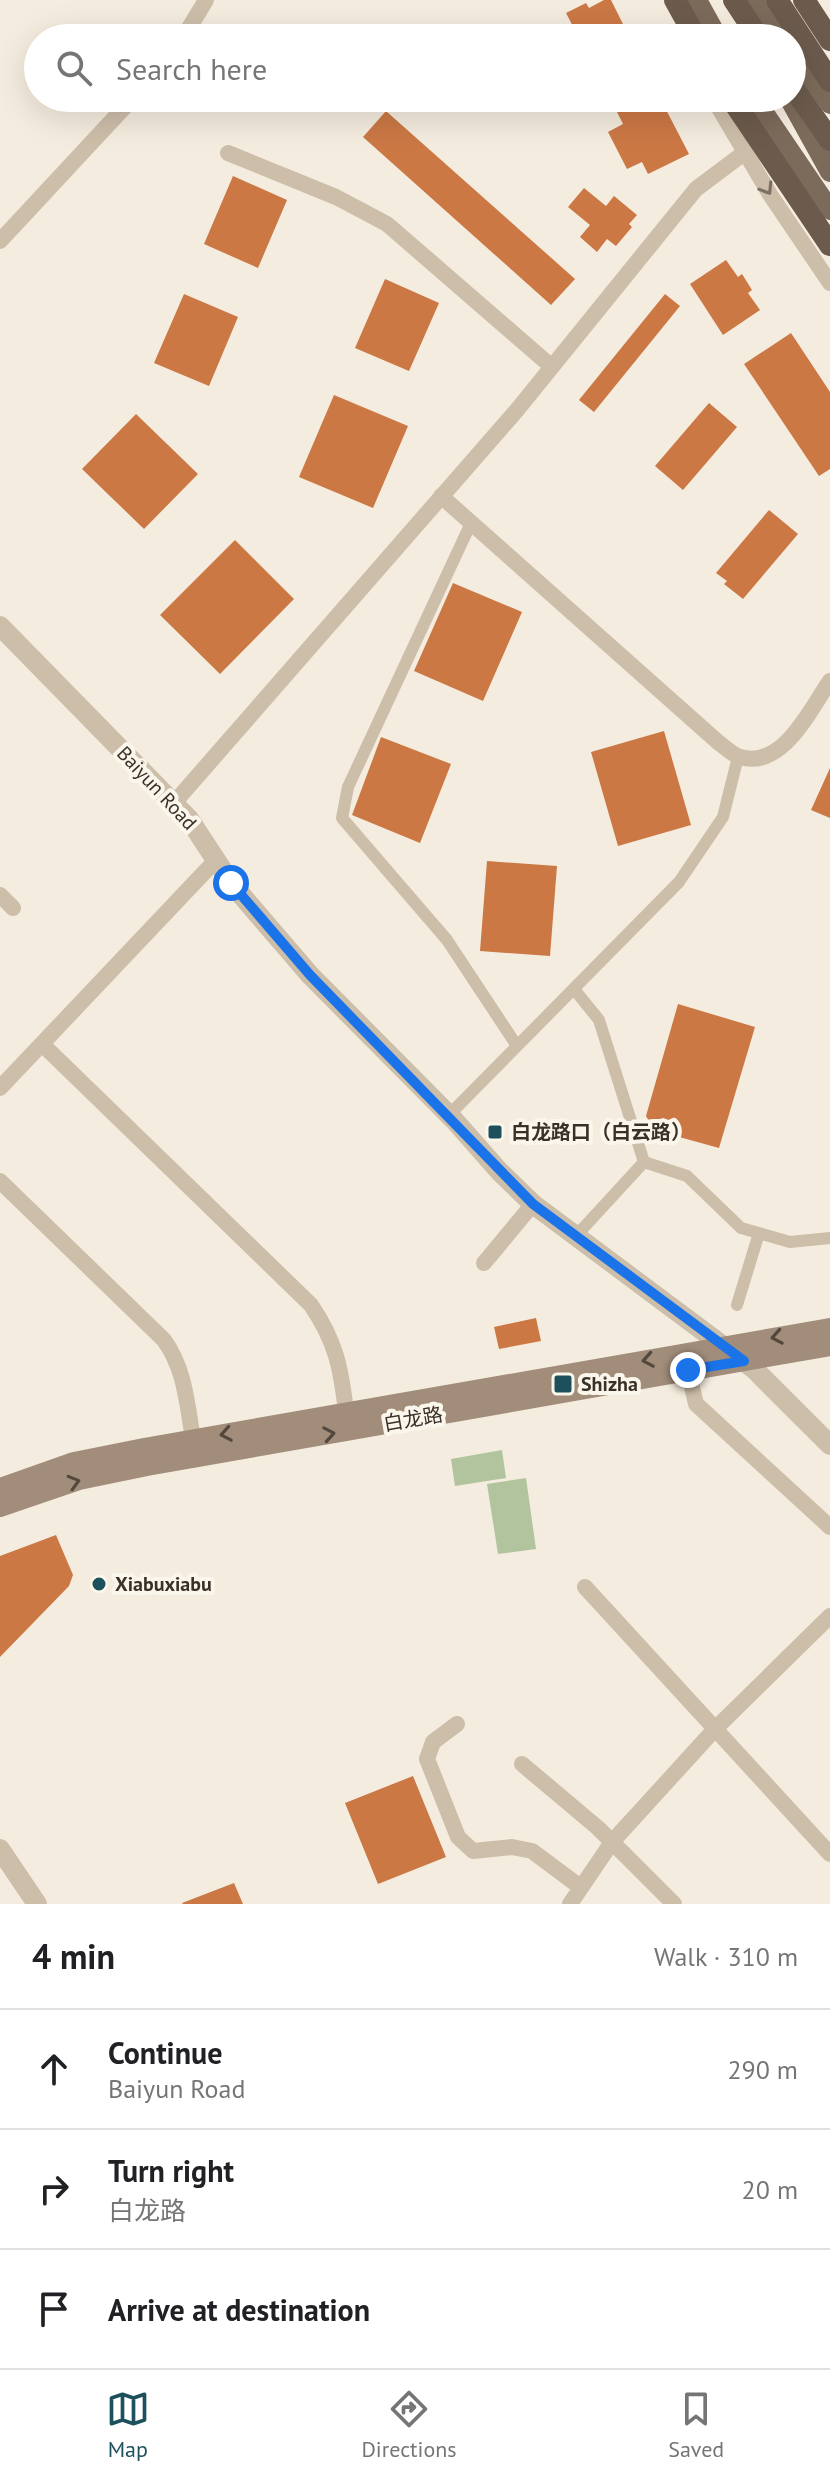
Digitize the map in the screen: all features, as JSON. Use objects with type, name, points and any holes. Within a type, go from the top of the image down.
[{"type":"highway","points":[[675,0],[688,24]]},
{"type":"highway","points":[[734,0],[751,24]]},
{"type":"highway","points":[[777,0],[793,24]]},
{"type":"highway","points":[[804,0],[830,40]]},
{"type":"highway","points":[[806,44],[830,81]]},
{"type":"highway","points":[[806,106],[830,140]]},
{"type":"highway","points":[[740,112],[830,245]]},
{"type":"main road","points":[[697,0],[710,24]]},
{"type":"main road","points":[[750,0],[757,24]]},
{"type":"main road","points":[[750,0],[770,24]]},
{"type":"main road","points":[[806,70],[830,103]]},
{"type":"main road","points":[[764,112],[830,210]]},
{"type":"main road","points":[[797,112],[830,172]]},
{"type":"main road","name":"白龙路","points":[[0,1488],[74,1462],[193,1439],[830,1328]]},
{"type":"main road","name":"白龙路","points":[[0,1507],[79,1480],[147,1466],[830,1346]]},
{"type":"street","points":[[191,24],[206,0]]},
{"type":"street","points":[[669,0],[679,24]]},
{"type":"street","points":[[784,0],[795,24]]},
{"type":"street","points":[[806,49],[830,103]]},
{"type":"street","points":[[0,241],[120,112]]},
{"type":"street","points":[[721,112],[744,153],[830,283]]},
{"type":"street","points":[[228,153],[336,197],[387,224],[552,367]]},
{"type":"street","points":[[174,803],[552,367],[696,189],[744,153]]},
{"type":"street","points":[[441,496],[738,757],[761,760],[781,748],[830,681]]},
{"type":"street","points":[[471,523],[348,787],[342,818],[447,940],[517,1046]]},
{"type":"street","name":"Baiyun Road","points":[[0,626],[189,819],[231,883],[310,975],[533,1204],[744,1361],[830,1445]]},
{"type":"street","points":[[449,1115],[679,882],[723,817],[738,757]]},
{"type":"street","points":[[0,1088],[216,860]]},
{"type":"street","points":[[0,895],[13,908]]},
{"type":"street","points":[[574,989],[599,1020],[644,1162]]},
{"type":"street","points":[[42,1044],[311,1305],[334,1345],[346,1412]]},
{"type":"street","points":[[644,1162],[687,1176],[741,1228],[790,1242],[830,1238]]},
{"type":"street","points":[[575,1237],[644,1162]]},
{"type":"street","points":[[0,1181],[164,1340],[175,1356],[181,1373],[193,1439]]},
{"type":"street","points":[[484,1263],[533,1204]]},
{"type":"street","points":[[737,1305],[759,1233]]},
{"type":"street","points":[[688,1370],[696,1404],[830,1527]]},
{"type":"street","points":[[585,1587],[830,1854]]},
{"type":"street","points":[[570,1904],[579,1886],[612,1842],[715,1729],[830,1616]]},
{"type":"street","points":[[457,1724],[433,1742],[427,1759],[458,1837],[473,1851],[512,1847],[532,1851],[579,1886]]},
{"type":"street","points":[[522,1764],[612,1842],[674,1904]]},
{"type":"street","points":[[0,1849],[37,1904]]},
{"type":"green space","points":[[502,1450],[506,1478],[455,1486],[451,1459]]},
{"type":"green space","points":[[526,1478],[536,1549],[498,1554],[487,1484]]},
{"type":"building","points":[[611,0],[623,24],[572,24],[566,13],[586,3],[589,8]]},
{"type":"building","points":[[387,112],[575,279],[551,305],[363,137]]},
{"type":"building","points":[[617,112],[667,112],[689,154],[648,174],[642,162],[627,169],[608,132],[623,124]]},
{"type":"building","points":[[233,176],[287,200],[258,268],[204,244]]},
{"type":"building","points":[[584,188],[606,206],[614,196],[637,215],[629,224],[632,227],[616,246],[607,239],[597,252],[580,237],[590,225],[568,207]]},
{"type":"building","points":[[726,260],[738,277],[742,274],[752,290],[748,293],[760,310],[723,335],[690,284]]},
{"type":"building","points":[[385,279],[439,303],[409,371],[355,348]]},
{"type":"building","points":[[184,294],[238,317],[209,386],[154,363]]},
{"type":"building","points":[[665,294],[680,306],[594,412],[579,400]]},
{"type":"building","points":[[791,333],[830,392],[830,469],[819,476],[744,364]]},
{"type":"building","points":[[334,395],[408,426],[373,508],[299,477]]},
{"type":"building","points":[[709,403],[737,427],[683,490],[655,466]]},
{"type":"building","points":[[136,414],[198,474],[144,529],[82,469]]},
{"type":"building","points":[[769,510],[798,534],[743,599],[716,573]]},
{"type":"building","points":[[235,540],[294,599],[220,674],[160,615]]},
{"type":"building","points":[[453,583],[522,612],[483,701],[414,671]]},
{"type":"building","points":[[664,731],[691,825],[618,846],[591,752]]},
{"type":"building","points":[[381,737],[451,764],[420,843],[352,815]]},
{"type":"building","points":[[830,768],[830,818],[811,810]]},
{"type":"building","points":[[487,861],[557,866],[550,956],[480,951]]},
{"type":"building","points":[[678,1004],[755,1027],[719,1148],[654,1130],[646,1116]]},
{"type":"building","points":[[536,1318],[541,1341],[499,1349],[494,1327]]},
{"type":"building","points":[[56,1535],[73,1575],[69,1586],[0,1657],[0,1556]]},
{"type":"building","points":[[413,1776],[446,1857],[378,1884],[345,1803]]},
{"type":"building","points":[[234,1883],[243,1904],[182,1903]]},
{"type":"place","name":"白龙路口（白云路）","points":[[495,1132]]},
{"type":"place","name":"Shizha","points":[[563,1384]]},
{"type":"place","name":"Xiabuxiabu","points":[[99,1584]]},
{"type":"route","points":[[231,883],[310,975],[533,1204],[744,1361],[688,1370]]}]
